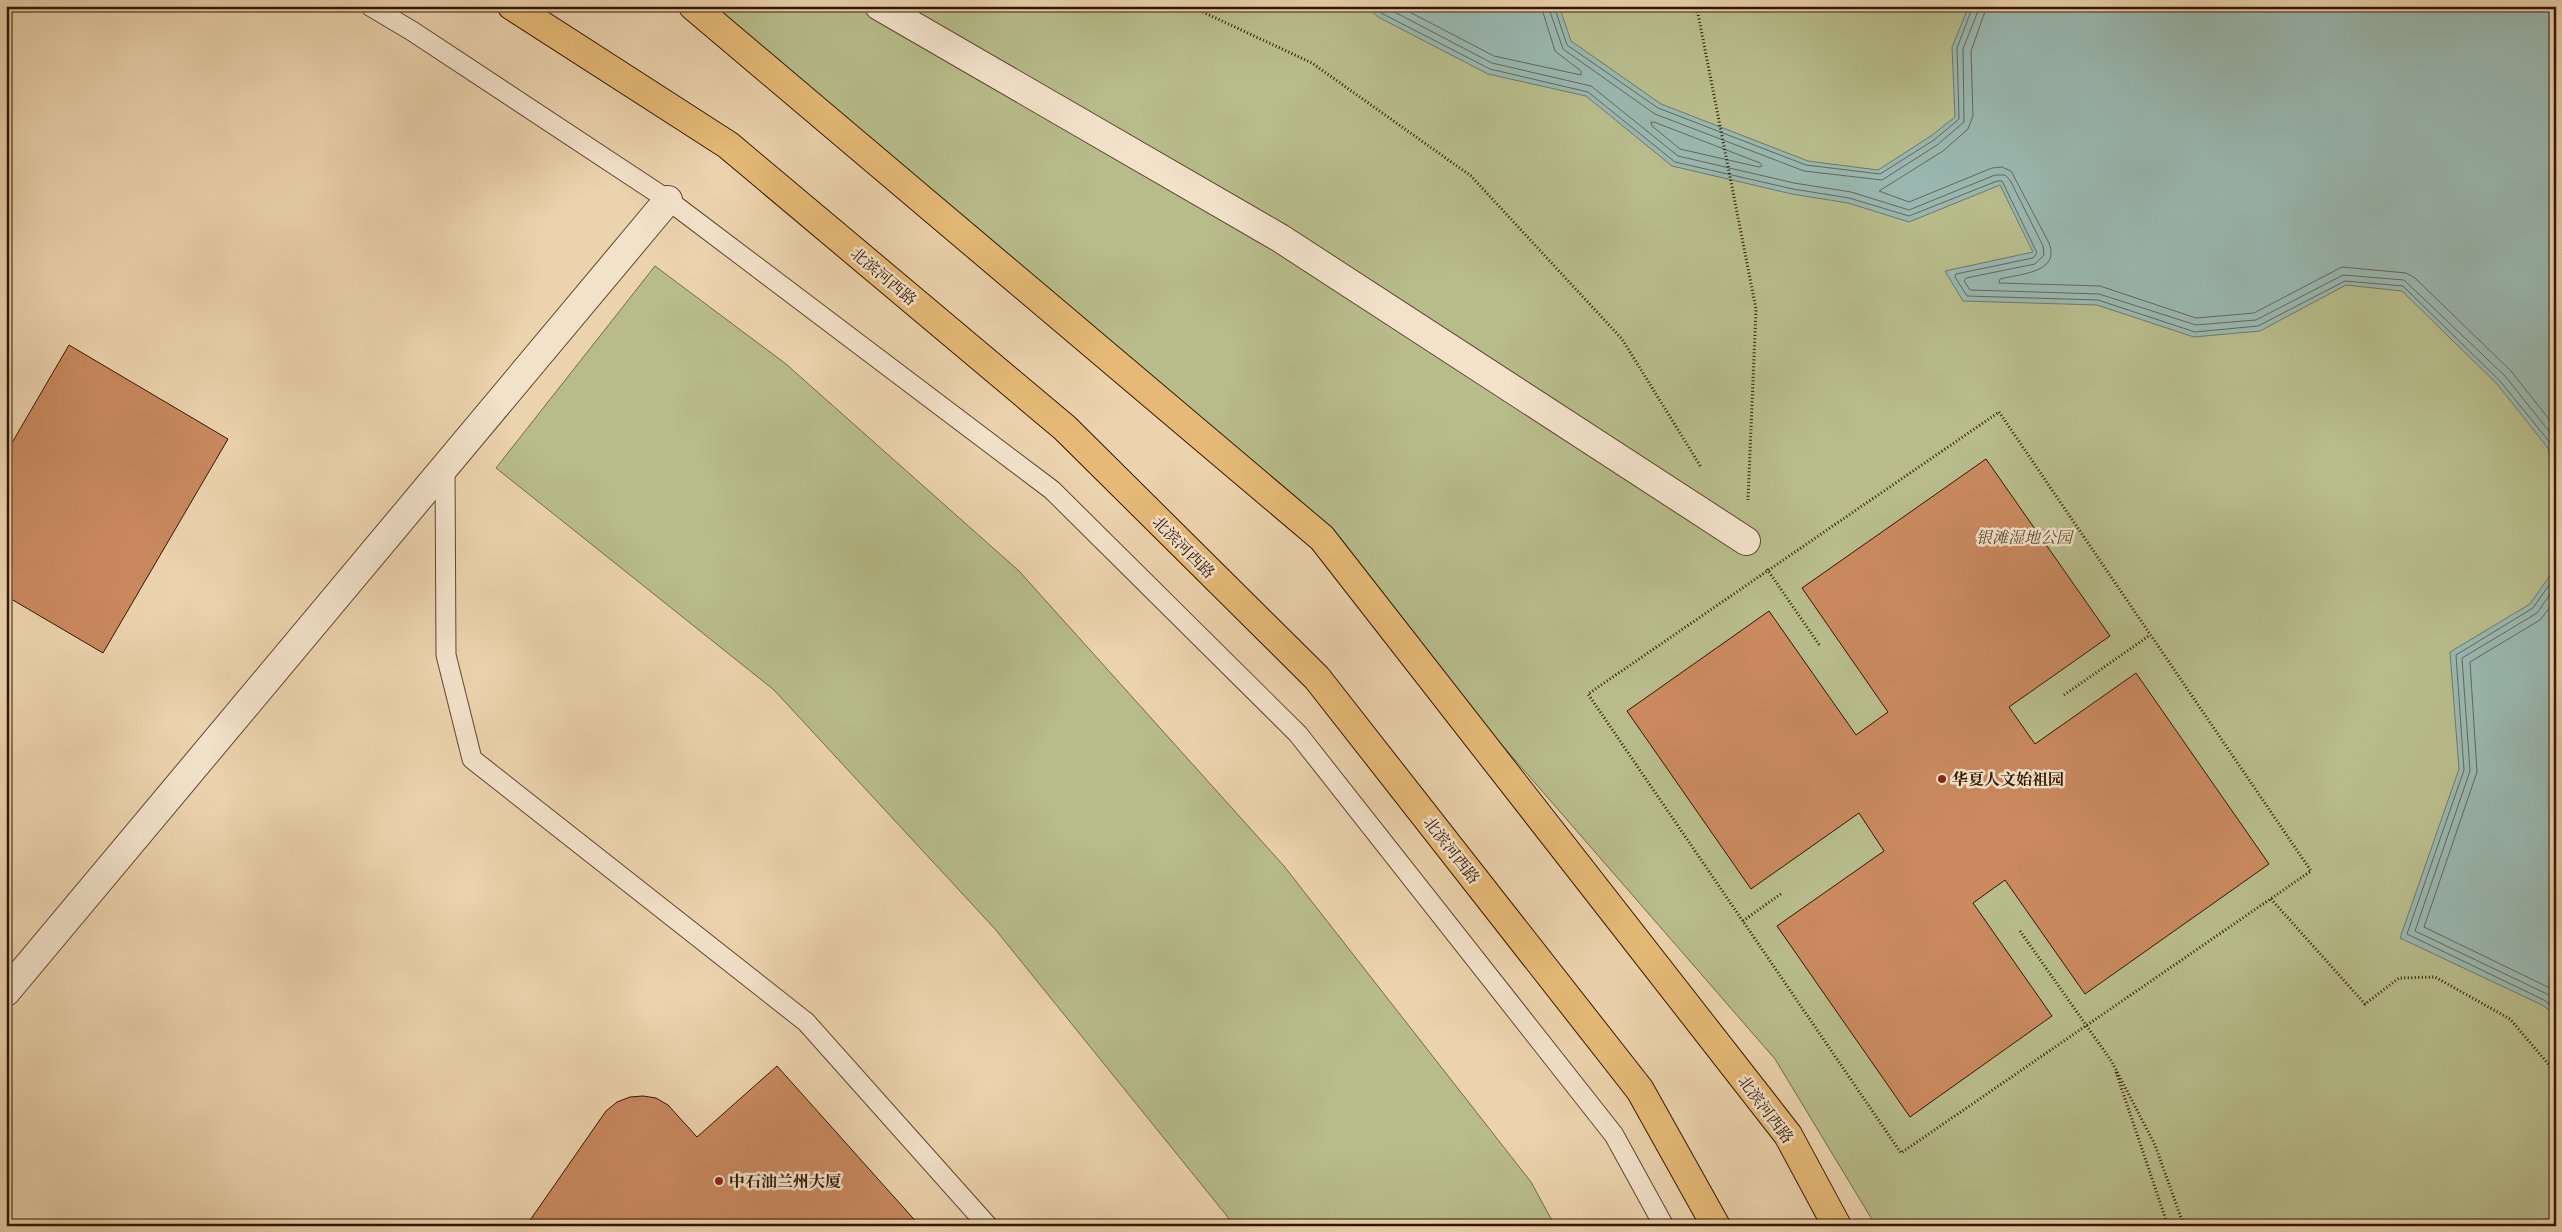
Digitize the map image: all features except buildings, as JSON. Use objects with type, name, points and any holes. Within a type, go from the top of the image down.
[{"type":"main road","name":"北滨河西路","points":[[512,6],[728,145],[743,157],[1065,428],[1317,678],[1640,1090],[1716,1226]]},
{"type":"main road","name":"北滨河西路","points":[[693,6],[1322,538],[1788,1135],[1837,1226]]},
{"type":"street","points":[[879,6],[1280,238],[1746,541]]},
{"type":"street","points":[[6,992],[668,200]]},
{"type":"lane","points":[[370,6],[412,31],[668,200],[1052,490],[1298,734],[1614,1135],[1664,1226]]},
{"type":"lane","points":[[446,466],[446,655],[472,759],[806,1022],[988,1226]]},
{"type":"path","points":[[1190,6],[1312,63],[1471,176],[1622,339],[1705,473]]},
{"type":"path","points":[[1693,6],[1698,14],[1756,309],[1746,541],[1820,646]]},
{"type":"path","points":[[1999,412],[2311,871],[1900,1153],[1588,694],[1768,571],[1999,412]]},
{"type":"path","points":[[2064,695],[2150,635]]},
{"type":"path","points":[[1743,921],[1782,893]]},
{"type":"path","points":[[2271,899],[2365,1004],[2399,978],[2435,977],[2510,1019],[2556,1073]]},
{"type":"path","points":[[2020,931],[2112,1062],[2155,1145],[2184,1226]]},
{"type":"path","points":[[2112,1062],[2168,1226]]},
{"type":"green space","name":"银滩湿地公园","points":[[693,6],[2556,6],[2556,1226],[1876,1226],[1775,1059],[1322,538]]},
{"type":"green space","points":[[655,266],[786,364],[1019,571],[1284,866],[1531,1182],[1555,1226],[1235,1226],[995,929],[774,690],[496,468]]},
{"type":"water","points":[[1366,6],[1559,6],[1571,41],[1661,104],[1808,161],[1878,170],[1931,136],[1955,117],[1952,47],[1969,6],[2556,6],[2556,482],[2548,448],[2497,384],[2402,291],[2346,285],[2260,331],[2194,337],[2097,305],[1963,301],[1945,271],[2033,252],[2000,185],[1909,222],[1848,203],[1792,194],[1672,166],[1586,96],[1488,74],[1378,17]]},
{"type":"water","points":[[2556,567],[2556,1015],[2542,1005],[2400,938],[2459,769],[2450,652],[2530,604]]},
{"type":"place","name":"华夏人文始祖园","points":[[1942,779]]},
{"type":"place","name":"中石油兰州大厦","points":[[719,1181]]}]
